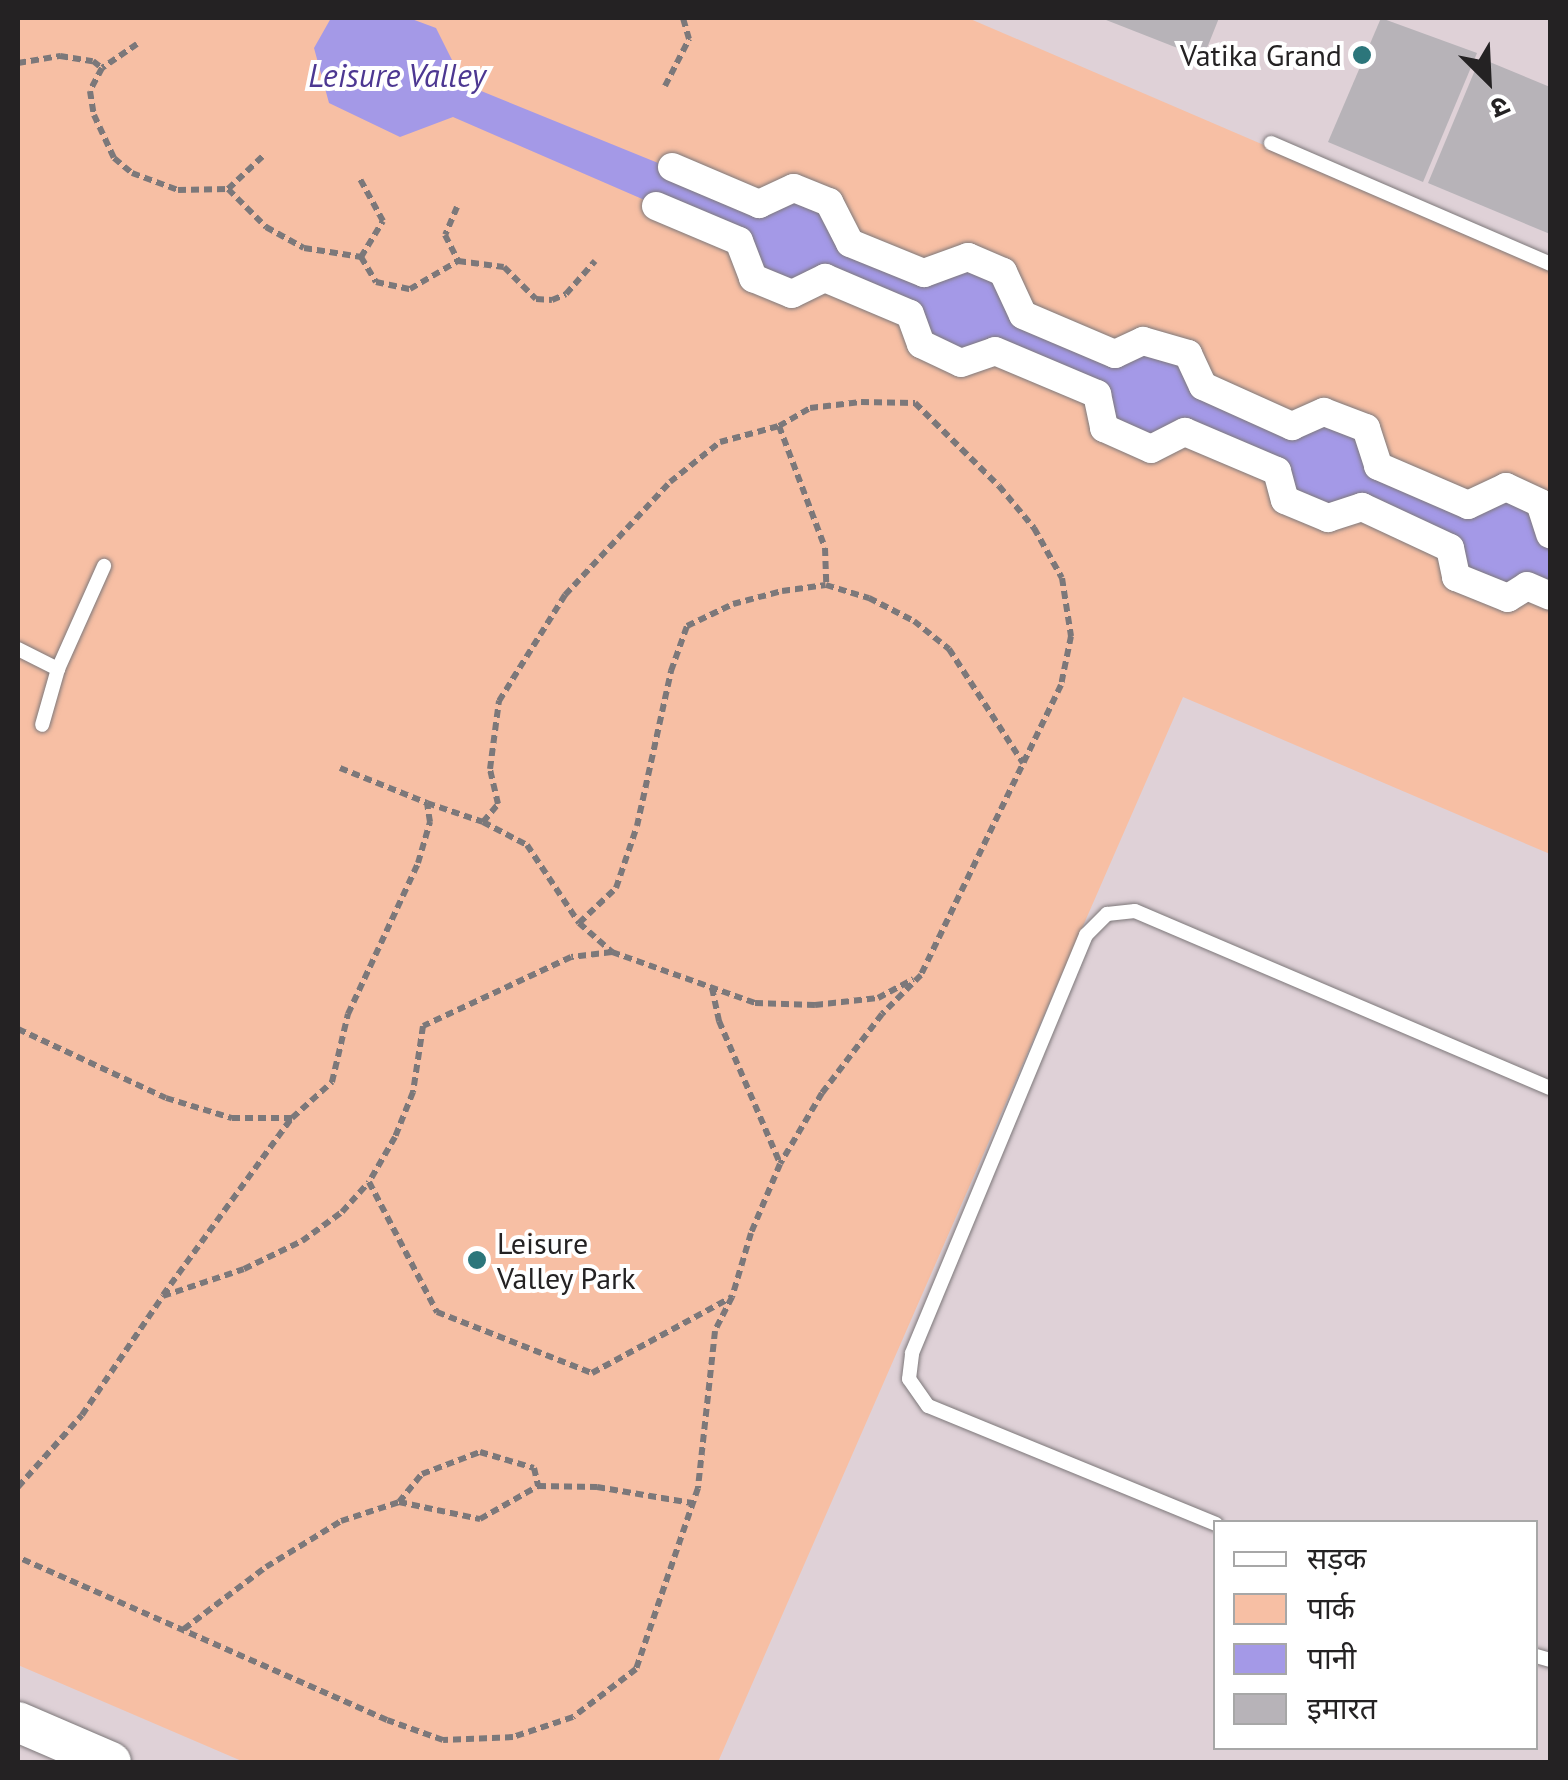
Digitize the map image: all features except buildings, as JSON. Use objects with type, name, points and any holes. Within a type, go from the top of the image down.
[{"type":"street","points":[[672,167],[759,204]]},
{"type":"street","points":[[739,241],[759,204],[794,188],[829,202],[850,243],[924,274],[968,258],[1003,272],[1023,315],[1116,354],[1143,341],[1188,354],[1203,386],[1292,426],[1324,412],[1366,428],[1378,466],[1468,505],[1506,487],[1540,503],[1550,534]]},
{"type":"street","points":[[656,206],[739,241],[754,278],[792,294],[825,278],[910,314],[920,344],[961,363],[995,351],[1097,394],[1104,428],[1151,449],[1185,432],[1277,471],[1285,500],[1328,518],[1362,507],[1450,548],[1456,577],[1508,598],[1527,586],[1550,596]]},
{"type":"street","points":[[18,1722],[111,1762]]},
{"type":"lane","points":[[1270,143],[1550,264]]},
{"type":"lane","points":[[42,725],[58,669],[104,566]]},
{"type":"lane","points":[[18,649],[58,669]]},
{"type":"lane","points":[[1213,1523],[928,1406],[909,1379],[912,1353],[1086,936],[1107,914],[1136,911],[1550,1088]]},
{"type":"path","points":[[666,86],[689,39],[683,18]]},
{"type":"path","points":[[137,44],[102,68],[90,91],[94,115],[114,158],[132,173],[178,190],[228,188],[266,154]]},
{"type":"path","points":[[18,63],[60,56],[94,61],[102,68]]},
{"type":"path","points":[[360,179],[383,220],[361,257]]},
{"type":"path","points":[[228,188],[266,227],[304,248],[361,257]]},
{"type":"path","points":[[457,207],[445,235],[458,261]]},
{"type":"path","points":[[361,257],[376,282],[410,289],[458,261],[504,267],[536,299],[552,300],[579,284],[594,262]]},
{"type":"path","points":[[18,1557],[387,1720],[443,1740],[513,1737],[573,1717],[636,1670],[692,1504],[707,1419],[715,1331],[732,1297],[751,1233],[780,1164],[822,1093],[882,1014],[922,974],[1061,685],[1072,636],[1062,578],[1034,528],[999,486],[914,403],[861,402],[810,408],[779,426],[720,442],[670,482],[564,595],[498,700],[490,769],[498,804],[483,822]]},
{"type":"path","points":[[779,426],[824,548],[826,585]]},
{"type":"path","points":[[578,924],[616,888],[637,826],[670,671],[687,626],[733,604],[826,585],[869,598],[914,621],[949,649],[1023,762]]},
{"type":"path","points":[[340,768],[483,822],[527,845],[578,924],[612,952],[712,988],[756,1002],[815,1005],[878,998],[922,974]]},
{"type":"path","points":[[18,1487],[82,1415],[162,1296],[292,1118],[332,1082],[348,1014],[418,863],[430,822],[427,803]]},
{"type":"path","points":[[162,1296],[244,1269],[302,1241],[342,1212],[369,1182],[413,1092],[423,1026],[571,957],[612,952]]},
{"type":"path","points":[[712,988],[719,1021],[780,1164]]},
{"type":"path","points":[[18,1033],[28,1034],[166,1098],[232,1118],[292,1118]]},
{"type":"path","points":[[369,1182],[437,1312],[592,1373],[732,1297]]},
{"type":"path","points":[[399,1502],[422,1474],[480,1452],[534,1468],[538,1486]]},
{"type":"path","points":[[184,1629],[266,1567],[341,1522],[399,1502],[480,1519],[538,1486],[597,1487],[692,1504]]},
{"type":"shaded area","name":"Leisure Valley Park","points":[[18,18],[1550,18],[1550,1762],[18,1762]]},
{"type":"green space","name":"Leisure Valley Park","points":[[18,18],[968,18],[1550,268],[1550,854],[1183,697],[718,1762],[244,1762],[18,1665]]},
{"type":"water","name":"Leisure Valley","points":[[331,18],[409,18],[436,28],[464,84],[759,204],[794,188],[850,243],[924,273],[968,257],[1003,272],[1023,315],[1115,354],[1188,354],[1203,386],[1292,426],[1324,412],[1366,428],[1378,466],[1467,505],[1506,487],[1550,534],[1550,596],[1456,577],[1450,548],[1362,507],[1285,500],[1277,471],[1185,432],[1151,449],[1104,428],[1097,394],[995,351],[961,363],[910,314],[826,279],[792,294],[753,278],[739,241],[453,117],[400,137],[329,103],[314,48]]},
{"type":"place","name":"Vatika Grand","points":[[1362,55]]},
{"type":"place","name":"Leisure Valley Park","points":[[477,1260]]}]
